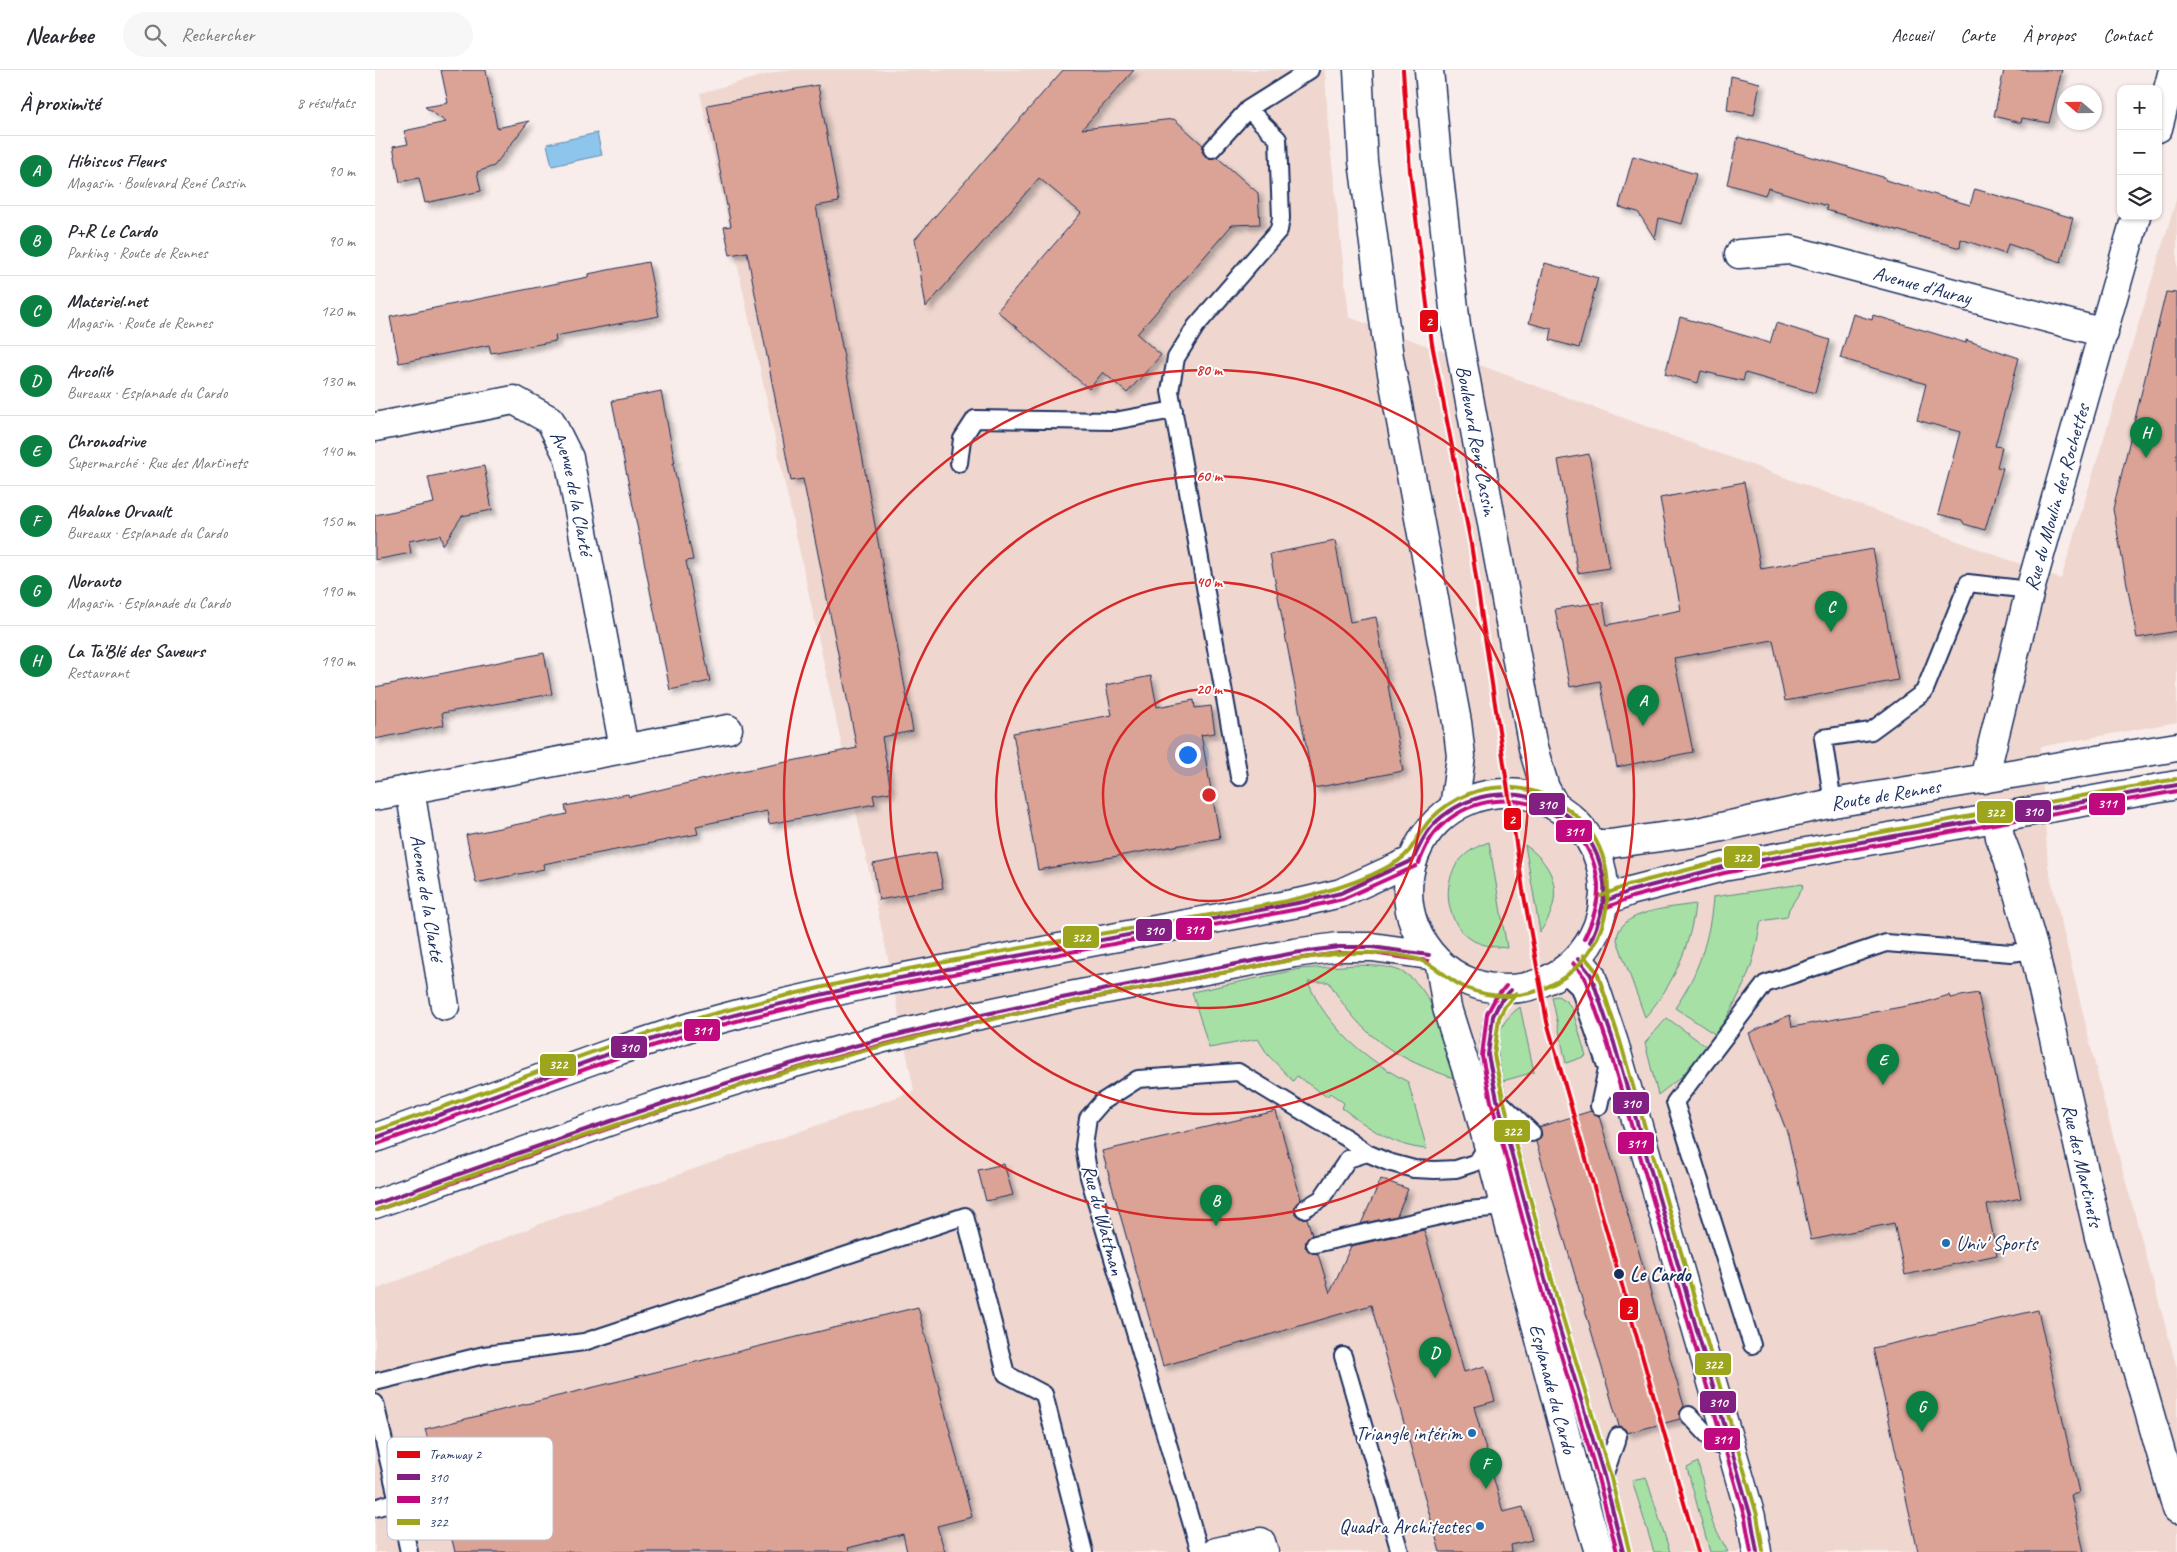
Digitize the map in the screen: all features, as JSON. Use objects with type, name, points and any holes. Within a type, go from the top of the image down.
[{"type":"main road","points":[[1358,70],[1363,161],[1389,357],[1457,722],[1461,756],[1454,808]]},
{"type":"main road","name":"Boulevard René Cassin","points":[[1429,70],[1437,159],[1457,326],[1533,748],[1545,788],[1555,806]]},
{"type":"main road","points":[[2162,113],[2173,70]]},
{"type":"main road","name":"Rue du Moulin des Rochettes","points":[[1984,778],[2030,590],[2135,220]]},
{"type":"main road","name":"Avenue d'Auray","points":[[1739,254],[1791,250],[2104,333]]},
{"type":"main road","name":"Avenue de la Clarté","points":[[375,427],[514,400],[550,420],[569,458],[624,748]]},
{"type":"main road","points":[[375,796],[728,729]]},
{"type":"main road","name":"Route de Rennes","points":[[1592,844],[1609,844],[1698,832],[1833,803],[2177,747]]},
{"type":"main road","name":"Route de Rennes","points":[[1603,902],[1629,891],[1723,867],[2177,785]]},
{"type":"main road","name":"Avenue de la Clarté","points":[[410,790],[445,1006]]},
{"type":"main road","points":[[1509,793],[1525,794],[1555,806],[1582,829],[1592,844],[1600,863],[1604,882],[1603,902],[1599,923],[1590,942],[1570,965],[1541,983],[1511,990],[1492,989],[1473,984],[1456,976],[1435,960],[1415,930],[1408,907],[1408,883],[1413,860],[1423,839],[1436,822],[1454,808],[1479,796],[1509,793]]},
{"type":"main road","name":"Rue des Martinets","points":[[1997,818],[2000,837],[2008,858],[2034,950],[2099,1237],[2177,1509]]},
{"type":"main road","points":[[375,1138],[620,1050],[737,1014],[868,984],[1303,902],[1341,893],[1365,884],[1413,860]]},
{"type":"main road","points":[[375,1204],[650,1107],[776,1068],[881,1039],[975,1016],[1060,998],[1303,952],[1339,947],[1372,947],[1435,960]]},
{"type":"main road","name":"Esplanade du Cardo","points":[[1435,960],[1447,1008],[1488,1144],[1578,1482],[1599,1552]]},
{"type":"main road","points":[[1570,965],[1591,975],[1621,1066],[1751,1517],[1757,1552]]},
{"type":"main road","points":[[1216,1552],[1261,1542],[1264,1552]]},
{"type":"lane","points":[[1212,149],[1247,109],[1310,70]]},
{"type":"lane","points":[[1239,777],[1170,391],[1176,358],[1196,326],[1279,230],[1281,218],[1278,139],[1247,109]]},
{"type":"lane","points":[[959,463],[962,439],[975,420],[1114,421],[1174,410]]},
{"type":"lane","points":[[1833,803],[1823,738],[1871,731],[1924,692],[1968,583],[2030,590]]},
{"type":"lane","points":[[1752,1344],[1675,1102],[1765,984],[1886,943],[2011,953],[2034,950]]},
{"type":"lane","points":[[1570,965],[1627,1126],[1717,1445],[1733,1493],[1746,1552]]},
{"type":"lane","name":"Esplanade du Cardo","points":[[1511,990],[1500,1002],[1493,1016],[1488,1055],[1497,1099],[1550,1297],[1604,1476],[1623,1552]]},
{"type":"lane","points":[[1599,1106],[1607,1069]]},
{"type":"lane","name":"Rue du Wattman","points":[[1200,1552],[1089,1178],[1084,1146],[1088,1118],[1102,1102],[1138,1079],[1238,1072],[1367,1153],[1414,1169],[1456,1169],[1477,1162],[1488,1144]]},
{"type":"lane","points":[[1497,1099],[1532,1133]]},
{"type":"lane","points":[[1304,1209],[1321,1199],[1348,1159],[1367,1153]]},
{"type":"lane","points":[[1315,1244],[1467,1210],[1492,1208],[1503,1204]]},
{"type":"lane","points":[[375,1382],[484,1355],[584,1342],[965,1216],[1006,1374],[1045,1394],[1084,1552]]},
{"type":"lane","points":[[1343,1356],[1400,1552]]},
{"type":"lane","points":[[375,1403],[387,1452]]},
{"type":"lane","points":[[1689,1415],[1717,1445]]},
{"type":"lane","points":[[1604,1476],[1618,1436]]},
{"type":"shaded area","points":[[783,70],[1325,70],[1328,126],[1349,317],[2061,579],[2177,197],[2177,722],[2040,747],[2048,866],[2104,1102],[2177,1368],[2177,1552],[375,1552],[375,1290],[550,1220],[914,1091],[887,954],[700,93]]},
{"type":"green space","points":[[1489,842],[1507,948],[1494,947],[1474,941],[1457,925],[1449,904],[1448,892],[1454,869],[1467,854]]},
{"type":"green space","points":[[1525,845],[1545,864],[1551,874],[1554,885],[1555,896],[1552,908],[1548,920],[1540,932]]},
{"type":"green space","points":[[1802,884],[1803,887],[1789,909],[1787,917],[1761,921],[1755,952],[1748,974],[1734,1005],[1716,1035],[1675,1008],[1690,982],[1701,956],[1709,927],[1713,897]]},
{"type":"green space","points":[[1695,904],[1685,950],[1679,964],[1664,992],[1645,1017],[1617,940],[1619,930],[1626,922],[1647,912]]},
{"type":"green space","points":[[1357,965],[1388,967],[1406,974],[1425,994],[1439,1022],[1457,1079],[1416,1063],[1382,1044],[1354,1018],[1329,982],[1308,982],[1326,1014],[1349,1041],[1377,1063],[1408,1082],[1427,1149],[1403,1144],[1382,1135],[1342,1108],[1344,1103],[1330,1093],[1327,1097],[1297,1076],[1293,1081],[1268,1055],[1258,1039],[1209,1048],[1192,992],[1300,969]]},
{"type":"green space","points":[[1558,996],[1572,1008],[1586,1056],[1566,1063],[1552,997]]},
{"type":"green space","points":[[1520,1007],[1534,1072],[1503,1081],[1498,1050],[1500,1031],[1504,1023]]},
{"type":"green space","points":[[1667,1018],[1707,1047],[1681,1077],[1658,1095],[1645,1043]]},
{"type":"green space","points":[[1698,1462],[1712,1522],[1728,1552],[1710,1552],[1687,1468]]},
{"type":"green space","points":[[1646,1477],[1670,1552],[1654,1552],[1632,1480]]},
{"type":"water","points":[[597,133],[602,155],[552,166],[547,144]]},
{"type":"building","points":[[441,70],[486,70],[497,128],[529,121],[494,166],[477,172],[481,191],[425,203],[419,178],[400,182],[393,147],[408,144],[404,131],[446,122],[425,107],[448,103]]},
{"type":"building","points":[[1063,70],[1134,70],[1082,129],[1174,119],[1203,145],[1202,152],[1206,157],[1210,159],[1217,157],[1258,193],[1260,224],[1232,225],[1137,334],[1161,355],[1127,393],[1103,372],[1089,389],[997,311],[1081,213],[1039,178],[926,307],[915,239]]},
{"type":"building","points":[[2004,70],[2062,70],[2049,123],[2022,118],[2021,123],[1994,116]]},
{"type":"building","points":[[1731,76],[1760,83],[1754,115],[1727,110]]},
{"type":"building","points":[[818,85],[839,202],[816,206],[913,731],[882,737],[891,792],[873,795],[875,804],[769,824],[767,811],[696,826],[698,834],[543,864],[544,869],[476,883],[466,835],[567,814],[565,806],[628,794],[629,797],[726,774],[857,748],[803,479],[791,481],[747,252],[730,255],[724,227],[731,226],[707,105]]},
{"type":"building","points":[[1738,137],[1886,178],[1885,180],[1970,205],[1975,189],[2073,218],[2061,262],[2008,244],[2005,254],[1961,239],[1960,248],[1826,210],[1827,206],[1768,188],[1765,195],[1727,184]]},
{"type":"building","points":[[1633,156],[1696,174],[1682,224],[1659,218],[1655,239],[1638,212],[1619,207]]},
{"type":"building","points":[[648,262],[659,316],[555,336],[556,341],[491,353],[489,345],[399,363],[390,317],[588,277],[588,274]]},
{"type":"building","points":[[1545,263],[1598,278],[1579,348],[1550,340],[1552,329],[1529,323]]},
{"type":"building","points":[[2166,292],[2177,293],[2177,631],[2137,638],[2113,509]]},
{"type":"building","points":[[1853,314],[1872,320],[1873,315],[1966,343],[1966,340],[2019,358],[1995,446],[2002,447],[1997,467],[2003,468],[1985,530],[1964,524],[1962,520],[1938,514],[1960,432],[1917,420],[1926,384],[1840,358]]},
{"type":"building","points":[[1680,317],[1770,343],[1776,323],[1830,340],[1815,393],[1745,373],[1743,381],[1701,371],[1698,383],[1665,374]]},
{"type":"building","points":[[661,391],[675,463],[673,463],[693,560],[686,561],[710,681],[670,690],[612,401]]},
{"type":"building","points":[[1589,454],[1609,568],[1578,573],[1558,460]]},
{"type":"building","points":[[484,466],[492,510],[462,516],[443,545],[440,535],[409,541],[411,553],[375,560],[375,515],[434,503],[428,477]]},
{"type":"building","points":[[1744,482],[1761,569],[1873,549],[1898,680],[1785,701],[1773,640],[1674,658],[1693,752],[1617,767],[1600,681],[1570,687],[1555,609],[1603,602],[1607,625],[1681,610],[1660,498]]},
{"type":"building","points":[[1335,541],[1350,622],[1376,617],[1403,771],[1314,788],[1270,554]]},
{"type":"building","points":[[544,653],[552,694],[442,713],[444,725],[375,739],[375,687]]},
{"type":"building","points":[[1151,676],[1157,707],[1194,700],[1195,708],[1211,706],[1215,733],[1201,735],[1220,838],[1038,870],[1013,733],[1112,715],[1106,685]]},
{"type":"building","points":[[936,852],[943,888],[879,900],[873,864]]},
{"type":"building","points":[[1978,993],[2021,1198],[1987,1205],[1997,1255],[1905,1275],[1894,1223],[1811,1240],[1788,1135],[1749,1033],[1790,1015],[1792,1027],[1923,1003],[1949,995],[1950,998]]},
{"type":"building","points":[[1276,1111],[1301,1199],[1295,1205],[1295,1214],[1300,1218],[1307,1218],[1312,1235],[1306,1241],[1305,1247],[1312,1253],[1318,1254],[1330,1293],[1351,1246],[1424,1230],[1464,1372],[1485,1366],[1495,1401],[1474,1407],[1503,1512],[1523,1507],[1532,1540],[1511,1545],[1512,1552],[1440,1552],[1371,1305],[1163,1366],[1102,1151]]},
{"type":"building","points":[[1591,1111],[1599,1116],[1684,1406],[1680,1412],[1680,1419],[1627,1433],[1625,1429],[1619,1426],[1536,1142],[1542,1135],[1539,1127]]},
{"type":"building","points":[[1004,1164],[1013,1195],[986,1201],[978,1170]]},
{"type":"building","points":[[1381,1179],[1408,1189],[1397,1216],[1361,1224]]},
{"type":"building","points":[[918,1307],[972,1517],[937,1526],[945,1552],[907,1552],[903,1534],[848,1548],[849,1552],[455,1552],[452,1540],[553,1540],[553,1437],[427,1437],[425,1429]]},
{"type":"building","points":[[2038,1310],[2079,1493],[2071,1495],[2084,1552],[1918,1552],[1873,1348]]},
{"type":"tram line","name":"2","points":[[1403,70],[1410,171],[1432,344],[1471,544],[1523,890],[1547,1022],[1698,1552]]},
{"type":"transit line","name":"322","points":[[1601,896],[1628,885],[1722,861],[2176,779]]},
{"type":"transit line","name":"310","points":[[1603,902],[1630,891],[1723,867],[2177,785]]},
{"type":"transit line","name":"322","points":[[375,1131],[670,1026],[783,996],[996,952],[1282,902],[1342,886],[1385,869],[1398,861],[1412,848],[1430,820],[1448,805],[1468,794],[1488,789],[1509,787],[1530,791],[1551,798],[1569,810],[1586,826],[1594,837],[1600,849],[1607,874],[1608,887],[1605,913],[1602,926],[1593,946],[1581,963],[1565,976],[1548,987],[1529,993],[1508,996],[1487,994],[1466,988],[1421,960],[1397,955],[1347,953],[1281,962],[1081,1000],[932,1033],[818,1063],[628,1121],[502,1164],[377,1210]]},
{"type":"transit line","name":"311","points":[[1605,908],[1632,897],[1724,873],[2177,791]]},
{"type":"transit line","name":"310","points":[[1413,860],[1429,829],[1437,821],[1462,804],[1488,796],[1514,795],[1540,800],[1563,812],[1582,831],[1596,854],[1604,883],[1604,898],[1590,942]]},
{"type":"transit line","name":"311","points":[[1419,863],[1436,831],[1463,811],[1487,802],[1512,801],[1537,806],[1559,817],[1578,835],[1591,857],[1598,891],[1594,913],[1584,939]]},
{"type":"transit line","name":"310","points":[[375,1138],[620,1050],[690,1027],[746,1012],[868,984],[1303,902],[1341,893],[1413,860]]},
{"type":"transit line","name":"311","points":[[377,1144],[622,1056],[692,1033],[748,1018],[869,990],[1304,908],[1343,899],[1416,866]]},
{"type":"transit line","name":"310","points":[[375,1204],[563,1137],[689,1095],[817,1056],[932,1026],[1087,993],[1294,953],[1339,947],[1372,947],[1429,955]]},
{"type":"transit line","name":"311","points":[[377,1210],[565,1143],[691,1101],[818,1062],[933,1032],[1088,999],[1295,959],[1339,953],[1372,953],[1428,961]]},
{"type":"transit line","name":"322","points":[[1583,955],[1597,972],[1620,1041],[1757,1515],[1763,1551]]},
{"type":"transit line","name":"310","points":[[1578,959],[1591,975],[1614,1043],[1751,1517],[1757,1552]]},
{"type":"transit line","name":"311","points":[[1573,963],[1585,978],[1608,1045],[1745,1518],[1751,1552]]},
{"type":"transit line","name":"311","points":[[1506,986],[1495,999],[1487,1014],[1482,1056],[1491,1101],[1544,1299],[1598,1478],[1617,1552]]},
{"type":"transit line","name":"310","points":[[1511,990],[1500,1002],[1493,1016],[1488,1055],[1497,1099],[1550,1297],[1604,1476],[1623,1552]]},
{"type":"transit line","name":"322","points":[[1516,994],[1505,1006],[1499,1018],[1494,1055],[1503,1098],[1556,1295],[1610,1474],[1629,1550]]},
{"type":"place","name":"La Ta'Blé des Saveurs","points":[[2146,458]]},
{"type":"place","name":"Materiel.net","points":[[1831,632]]},
{"type":"place","name":"Hibiscus Fleurs","points":[[1643,726]]},
{"type":"place","name":"Chronodrive","points":[[1883,1085]]},
{"type":"place","name":"P+R Le Cardo","points":[[1216,1226]]},
{"type":"place","name":"Univ' Sports","points":[[1946,1243]]},
{"type":"place","name":"Le Cardo","points":[[1619,1274]]},
{"type":"place","name":"Arcolib","points":[[1435,1378]]},
{"type":"place","name":"Norauto","points":[[1922,1432]]},
{"type":"place","name":"Triangle intérim","points":[[1472,1433]]},
{"type":"place","name":"Abalone Orvault","points":[[1486,1489]]},
{"type":"place","name":"Quadra Architectes","points":[[1480,1526]]}]
